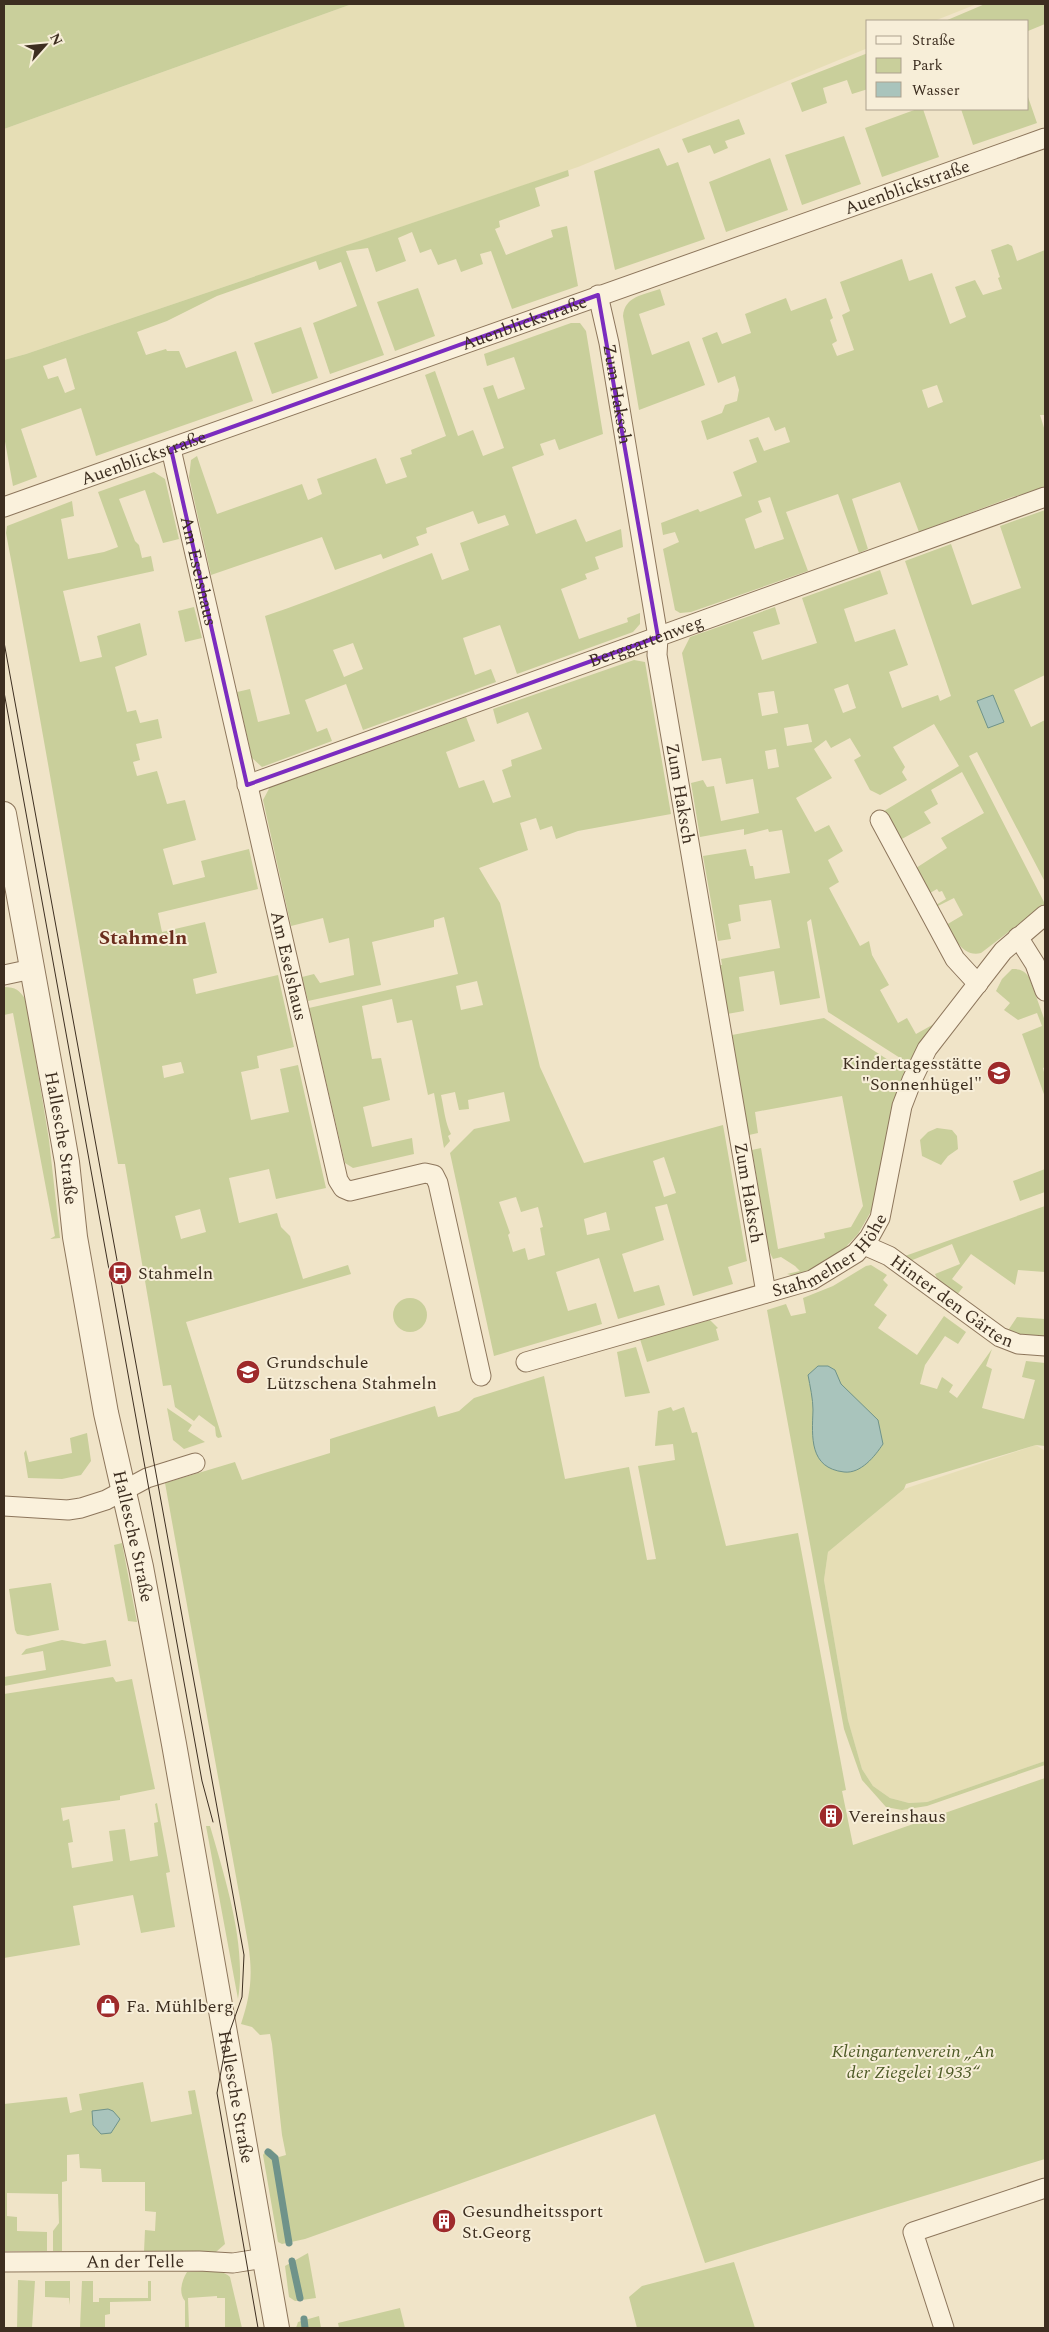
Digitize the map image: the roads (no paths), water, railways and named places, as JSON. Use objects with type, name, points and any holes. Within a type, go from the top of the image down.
[{"type":"street","name":"Auenblickstraße","points":[[4,507],[1045,138]]},
{"type":"street","name":"Zum Haksch","points":[[598,295],[609,344],[658,637],[656,655],[766,1293]]},
{"type":"street","name":"Am Eselshaus","points":[[170,449],[338,1180],[343,1188],[350,1190],[425,1173],[434,1175],[438,1183],[480,1376]]},
{"type":"street","name":"Berggartenweg","points":[[247,785],[1045,497]]},
{"type":"street","name":"Hallesche Straße","points":[[4,814],[67,1162],[75,1237],[106,1413],[141,1567],[277,2328]]},
{"type":"street","points":[[880,820],[955,959],[978,984]]},
{"type":"street","name":"Stahmelner Höhe","points":[[526,1362],[812,1280],[846,1261],[864,1245],[876,1224],[884,1204],[898,1122],[916,1070],[927,1049],[1003,951],[1045,915]]},
{"type":"street","points":[[1018,937],[1035,964],[1045,991]]},
{"type":"street","points":[[4,975],[32,969]]},
{"type":"street","name":"Hinter den Gärten","points":[[864,1245],[889,1256],[1000,1337],[1018,1344],[1045,1346]]},
{"type":"street","points":[[4,1506],[68,1510],[81,1508],[106,1500],[147,1478],[195,1463]]},
{"type":"street","points":[[944,2328],[913,2232],[1045,2188]]},
{"type":"street","name":"An der Telle","points":[[4,2262],[233,2262],[265,2258]]},
{"type":"water","points":[[993,695],[1004,722],[988,728],[977,701]]},
{"type":"water","points":[[818,1366],[828,1366],[835,1370],[841,1384],[878,1420],[883,1444],[872,1459],[862,1467],[850,1472],[833,1469],[824,1464],[815,1450],[812,1431],[813,1410],[808,1375]]},
{"type":"water","points":[[108,2109],[113,2111],[120,2119],[111,2133],[101,2134],[93,2125],[92,2111]]},
{"type":"waterway","points":[[268,2152],[275,2158],[289,2243]]},
{"type":"waterway","points":[[292,2261],[300,2298]]},
{"type":"waterway","points":[[304,2319],[305,2328]]},
{"type":"tram line","points":[[4,642],[244,1955],[242,1997],[227,2039],[217,2093],[258,2328]]},
{"type":"tram line","points":[[4,692],[202,1781],[213,1822]]},
{"type":"place","name":"Kindertagesstätte \"Sonnenhügel\"","points":[[999,1073]]},
{"type":"place","name":"Stahmeln","points":[[120,1273]]},
{"type":"place","name":"Grundschule Lützschena Stahmeln","points":[[248,1372]]},
{"type":"place","name":"Vereinshaus","points":[[831,1816]]},
{"type":"place","name":"Fa. Mühlberg","points":[[108,2006]]},
{"type":"place","name":"Gesundheitssport St.Georg","points":[[444,2221]]},
{"type":"district","name":"Stahmeln","points":[[143,938]]},
{"type":"park label","name":"Kleingartenverein „An der Ziegelei 1933“","points":[[913,2061]]}]
